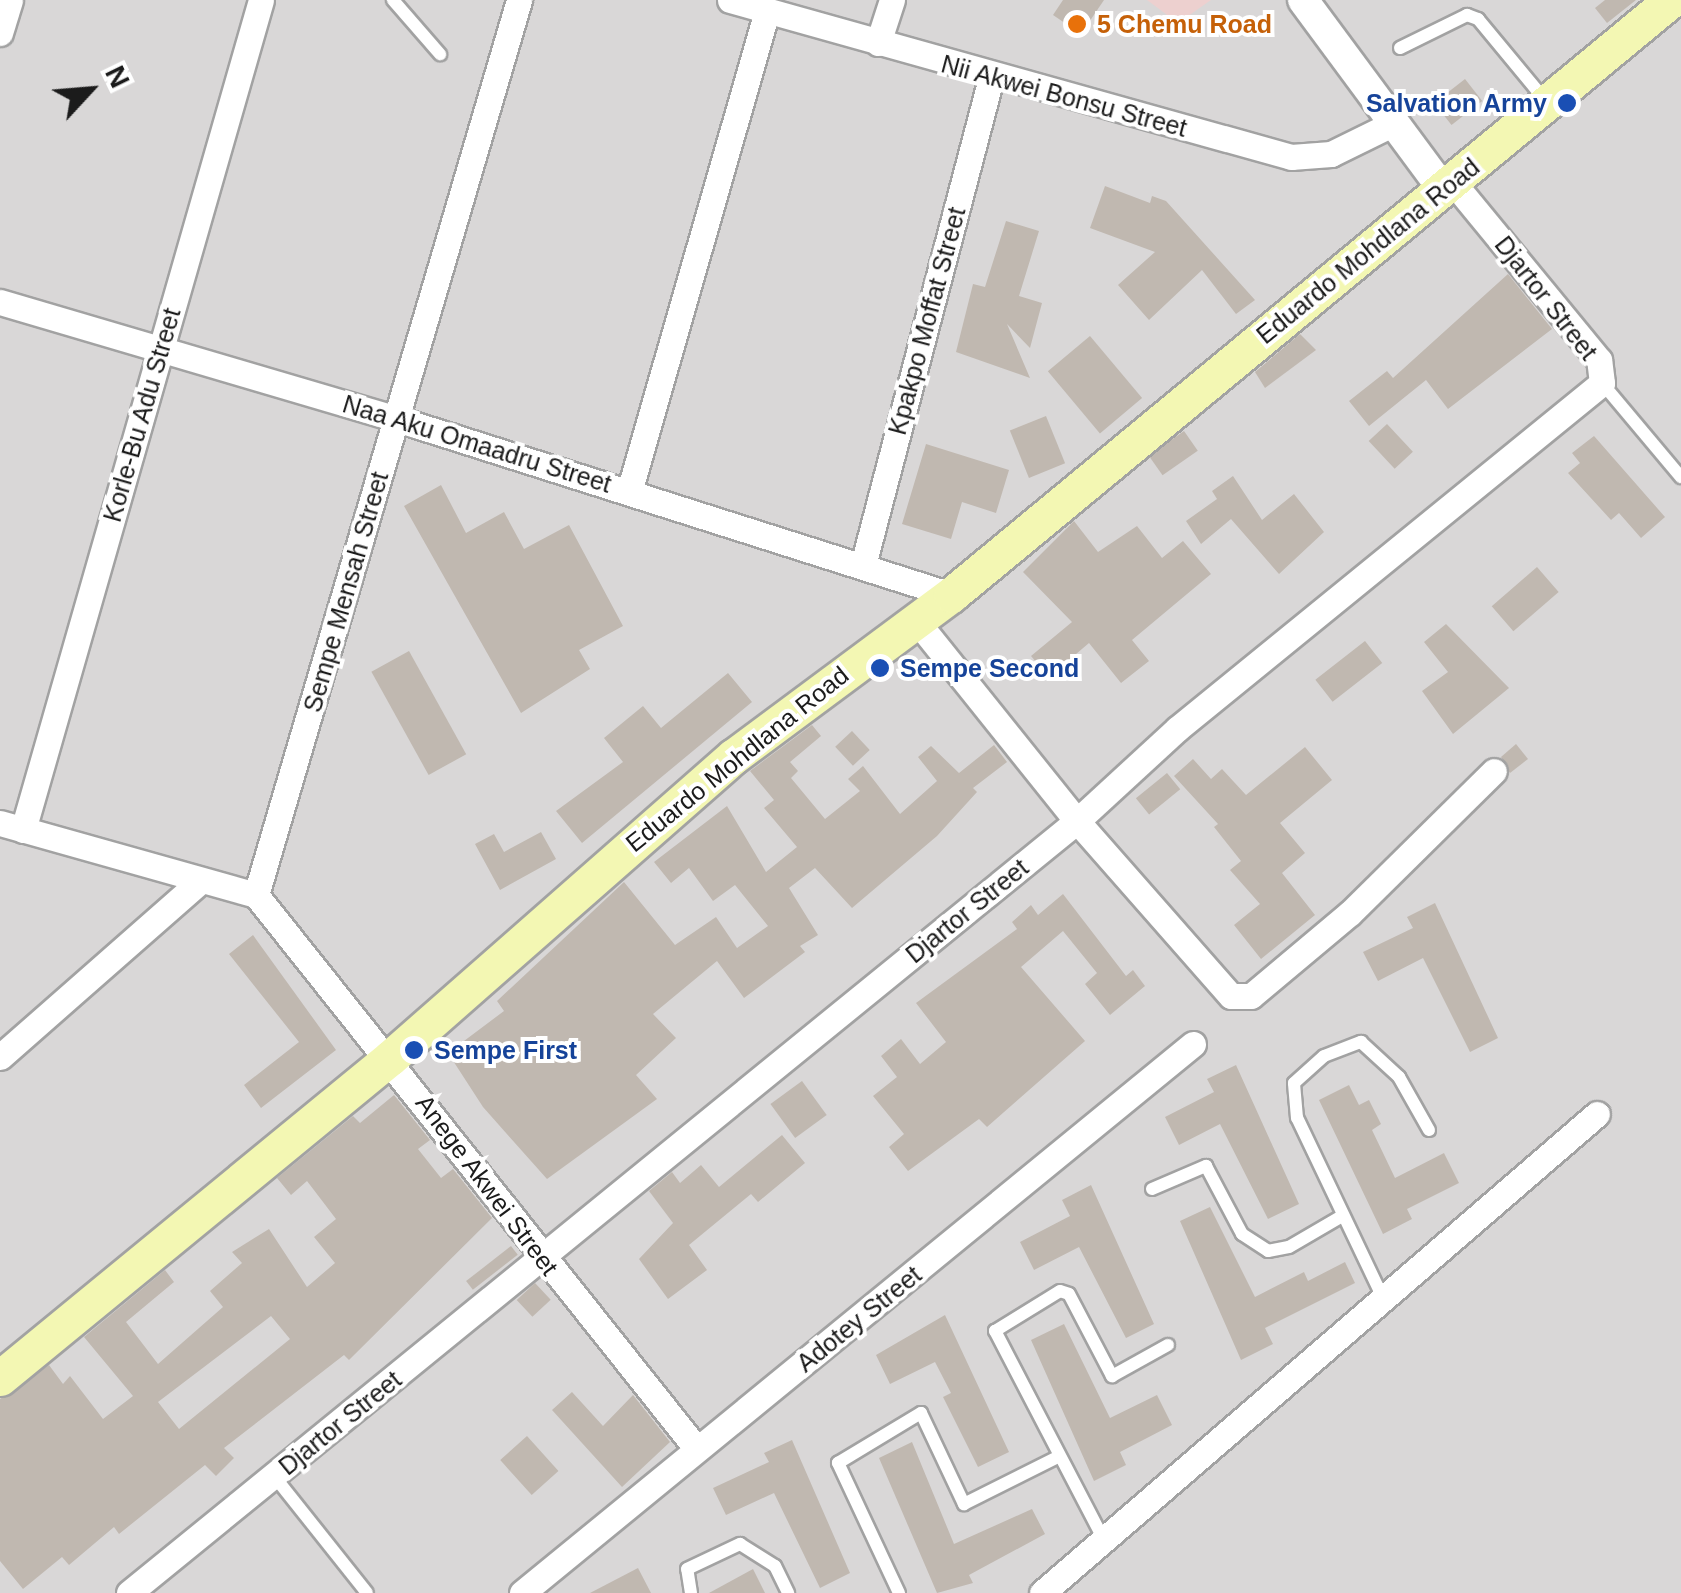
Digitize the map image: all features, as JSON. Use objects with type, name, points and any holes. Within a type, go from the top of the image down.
[{"type":"main road","name":"Eduardo Mohdlana Road","points":[[0,1378],[390,1058],[734,756],[950,595],[1670,0]]},
{"type":"street","points":[[0,32],[10,0]]},
{"type":"street","name":"Korle-Bu Adu Street","points":[[11,826],[161,347],[261,0]]},
{"type":"street","name":"Sempe Mensah Street","points":[[256,896],[518,0]]},
{"type":"street","name":"Nii Akwei Bonsu Street","points":[[730,0],[992,78],[1291,156],[1331,154],[1396,122]]},
{"type":"street","points":[[878,42],[892,0]]},
{"type":"street","points":[[1303,0],[1448,185]]},
{"type":"street","points":[[629,492],[767,12]]},
{"type":"street","name":"Kpakpo Moffat Street","points":[[863,565],[992,78]]},
{"type":"street","name":"Djartor Street","points":[[129,1593],[1077,822],[1177,728],[1602,382],[1599,360],[1448,185]]},
{"type":"street","name":"Naa Aku Omaadru Street","points":[[0,302],[397,419],[950,595]]},
{"type":"street","points":[[915,619],[1077,822],[1212,980],[1241,998],[1350,913],[1494,771]]},
{"type":"street","points":[[11,826],[198,883],[256,896]]},
{"type":"street","points":[[0,1057],[198,883]]},
{"type":"street","name":"Anege Akwei Street","points":[[256,896],[390,1058],[542,1258],[696,1448]]},
{"type":"street","name":"Adotey Street","points":[[522,1593],[1193,1044]]},
{"type":"street","points":[[1042,1593],[1385,1301],[1597,1114]]},
{"type":"lane","points":[[393,0],[440,54]]},
{"type":"lane","points":[[1400,48],[1467,14],[1478,19],[1547,103]]},
{"type":"lane","points":[[1602,382],[1681,478]]},
{"type":"lane","points":[[1385,1301],[1342,1216],[1292,1100],[1305,1072],[1347,1044],[1361,1042],[1400,1077],[1429,1130]]},
{"type":"lane","points":[[1152,1189],[1206,1166],[1242,1234],[1268,1251],[1289,1246],[1342,1216]]},
{"type":"lane","points":[[1104,1540],[1056,1458],[997,1326],[1060,1291],[1069,1294],[1112,1376],[1168,1345]]},
{"type":"lane","points":[[899,1593],[838,1462],[921,1413],[964,1504],[1056,1458]]},
{"type":"lane","points":[[274,1476],[367,1593]]},
{"type":"lane","points":[[691,1593],[687,1569],[740,1544],[775,1566],[788,1593]]},
{"type":"shaded area","points":[[0,0],[1681,0],[1681,1593],[0,1593]]},
{"type":"shaded area","points":[[1147,0],[1211,0],[1178,23]]},
{"type":"building","name":"5 Chemu Road","points":[[1063,0],[1104,0],[1081,34],[1053,15]]},
{"type":"building","points":[[1605,0],[1636,0],[1607,23],[1595,8]]},
{"type":"building","points":[[1465,79],[1482,101],[1452,125],[1434,103]]},
{"type":"building","points":[[1105,186],[1150,203],[1152,196],[1166,201],[1255,300],[1236,314],[1202,270],[1149,320],[1118,285],[1155,252],[1090,228]]},
{"type":"building","points":[[1006,221],[1039,231],[1019,296],[1042,303],[1030,348],[1007,324],[1030,378],[956,352],[973,284],[985,287]]},
{"type":"building","points":[[1508,274],[1552,329],[1448,409],[1426,380],[1369,426],[1349,401],[1387,371],[1393,378]]},
{"type":"building","points":[[1300,334],[1316,350],[1265,388],[1255,372]]},
{"type":"building","points":[[1090,336],[1142,398],[1100,433],[1048,371]]},
{"type":"building","points":[[1046,416],[1065,463],[1029,478],[1010,431]]},
{"type":"building","points":[[1387,424],[1413,452],[1395,469],[1369,441]]},
{"type":"building","points":[[1184,431],[1198,451],[1163,475],[1149,456]]},
{"type":"building","points":[[1594,436],[1665,517],[1641,538],[1619,513],[1611,520],[1568,473],[1580,463],[1572,453]]},
{"type":"building","points":[[926,444],[1009,470],[996,513],[962,502],[951,539],[902,524]]},
{"type":"building","points":[[1233,476],[1262,520],[1294,494],[1324,532],[1279,574],[1231,519],[1201,544],[1186,521],[1217,499],[1212,491]]},
{"type":"building","points":[[441,485],[466,533],[504,512],[524,549],[569,525],[623,626],[579,650],[590,669],[521,713],[404,506]]},
{"type":"building","points":[[1074,521],[1098,552],[1137,526],[1162,558],[1183,541],[1211,574],[1132,640],[1149,661],[1121,683],[1089,643],[1049,677],[1031,656],[1072,622],[1023,572]]},
{"type":"building","points":[[1537,567],[1559,592],[1513,631],[1492,606]]},
{"type":"building","points":[[1446,624],[1509,688],[1453,734],[1422,691],[1448,672],[1424,642]]},
{"type":"building","points":[[1365,641],[1382,663],[1333,702],[1315,680]]},
{"type":"building","points":[[409,651],[466,754],[429,775],[371,672]]},
{"type":"building","points":[[728,673],[752,702],[582,843],[556,811],[623,762],[604,738],[643,706],[661,728]]},
{"type":"building","points":[[812,725],[821,736],[790,762],[798,771],[791,778],[825,819],[860,791],[848,779],[863,766],[900,814],[937,781],[918,757],[931,746],[959,773],[994,745],[1007,762],[973,788],[977,792],[937,836],[852,908],[815,868],[789,888],[818,935],[800,946],[805,952],[744,998],[717,961],[653,1014],[676,1038],[636,1075],[657,1099],[547,1179],[483,1107],[448,1053],[504,1011],[497,1001],[624,882],[675,945],[716,917],[737,948],[768,926],[735,885],[713,901],[689,868],[671,883],[654,862],[727,806],[766,872],[797,847],[764,808],[774,800],[750,771]]},
{"type":"building","points":[[852,731],[870,750],[853,766],[835,747]]},
{"type":"building","points":[[1516,744],[1528,759],[1510,773],[1501,757]]},
{"type":"building","points":[[1305,747],[1332,780],[1280,823],[1305,853],[1282,873],[1315,915],[1261,959],[1234,925],[1260,904],[1230,870],[1241,861],[1214,827],[1218,824],[1174,776],[1193,759],[1211,779],[1222,769],[1246,795]]},
{"type":"building","points":[[1167,773],[1180,789],[1149,814],[1136,798]]},
{"type":"building","points":[[541,832],[556,859],[500,890],[475,844],[494,834],[504,852]]},
{"type":"building","points":[[1063,894],[1126,976],[1133,970],[1145,986],[1110,1015],[1085,984],[1097,973],[1063,931],[1021,967],[1085,1041],[987,1127],[979,1119],[908,1171],[889,1147],[904,1134],[873,1096],[897,1077],[881,1056],[901,1039],[920,1064],[946,1042],[916,1003],[1017,929],[1012,922],[1031,905],[1038,915]]},
{"type":"building","points":[[1435,903],[1498,1038],[1470,1052],[1423,958],[1378,981],[1363,952],[1413,928],[1407,917]]},
{"type":"building","points":[[253,935],[336,1050],[261,1108],[244,1085],[299,1042],[229,954]]},
{"type":"building","points":[[1236,1065],[1299,1204],[1268,1219],[1220,1124],[1179,1145],[1165,1117],[1214,1092],[1207,1079]]},
{"type":"building","points":[[802,1081],[827,1115],[795,1138],[770,1104]]},
{"type":"building","points":[[1349,1085],[1359,1105],[1369,1100],[1381,1124],[1372,1130],[1395,1178],[1444,1153],[1459,1183],[1407,1209],[1412,1219],[1383,1234],[1319,1100]]},
{"type":"building","points":[[394,1095],[430,1140],[418,1149],[441,1178],[453,1169],[492,1218],[349,1360],[344,1355],[224,1448],[234,1458],[216,1476],[205,1465],[119,1534],[114,1527],[69,1565],[62,1557],[23,1589],[0,1561],[0,1399],[49,1365],[63,1384],[70,1376],[103,1419],[133,1396],[84,1337],[165,1270],[174,1282],[126,1322],[158,1364],[223,1307],[210,1291],[242,1263],[232,1252],[269,1229],[307,1287],[335,1263],[314,1237],[336,1219],[307,1181],[291,1195],[277,1178],[353,1116],[360,1123]],"holes":[[[271,1316],[290,1339],[179,1429],[158,1402]]]},
{"type":"building","points":[[782,1135],[805,1163],[758,1202],[751,1194],[689,1245],[707,1270],[668,1299],[639,1259],[673,1223],[649,1191],[672,1172],[680,1183],[701,1165],[719,1187]]},
{"type":"building","points":[[1091,1185],[1154,1324],[1126,1338],[1079,1247],[1034,1270],[1020,1242],[1070,1216],[1062,1200]]},
{"type":"building","points":[[1210,1207],[1255,1297],[1304,1272],[1308,1281],[1345,1262],[1355,1283],[1265,1328],[1273,1344],[1241,1360],[1180,1221]]},
{"type":"building","points":[[511,1246],[518,1255],[473,1290],[466,1281]]},
{"type":"building","points":[[535,1283],[551,1300],[532,1317],[517,1300]]},
{"type":"building","points":[[945,1315],[1009,1452],[978,1467],[943,1397],[951,1393],[935,1362],[890,1384],[876,1355]]},
{"type":"building","points":[[1064,1324],[1110,1418],[1157,1395],[1172,1425],[1120,1452],[1126,1465],[1094,1481],[1031,1340]]},
{"type":"building","points":[[572,1392],[603,1426],[633,1395],[670,1442],[622,1487],[552,1410]]},
{"type":"building","points":[[527,1436],[558,1471],[532,1495],[500,1460]]},
{"type":"building","points":[[792,1440],[850,1573],[820,1588],[774,1493],[726,1515],[713,1488],[769,1462],[764,1453]]},
{"type":"building","points":[[912,1442],[954,1544],[1032,1509],[1045,1534],[969,1575],[973,1583],[937,1593],[879,1458]]},
{"type":"building","points":[[638,1568],[651,1593],[590,1593]]},
{"type":"building","points":[[753,1569],[765,1593],[709,1593]]},
{"type":"place","name":"5 Chemu Road","points":[[1077,24]]},
{"type":"place","name":"Salvation Army","points":[[1567,103]]},
{"type":"place","name":"Sempe Second","points":[[880,668]]},
{"type":"place","name":"Sempe First","points":[[414,1050]]}]
